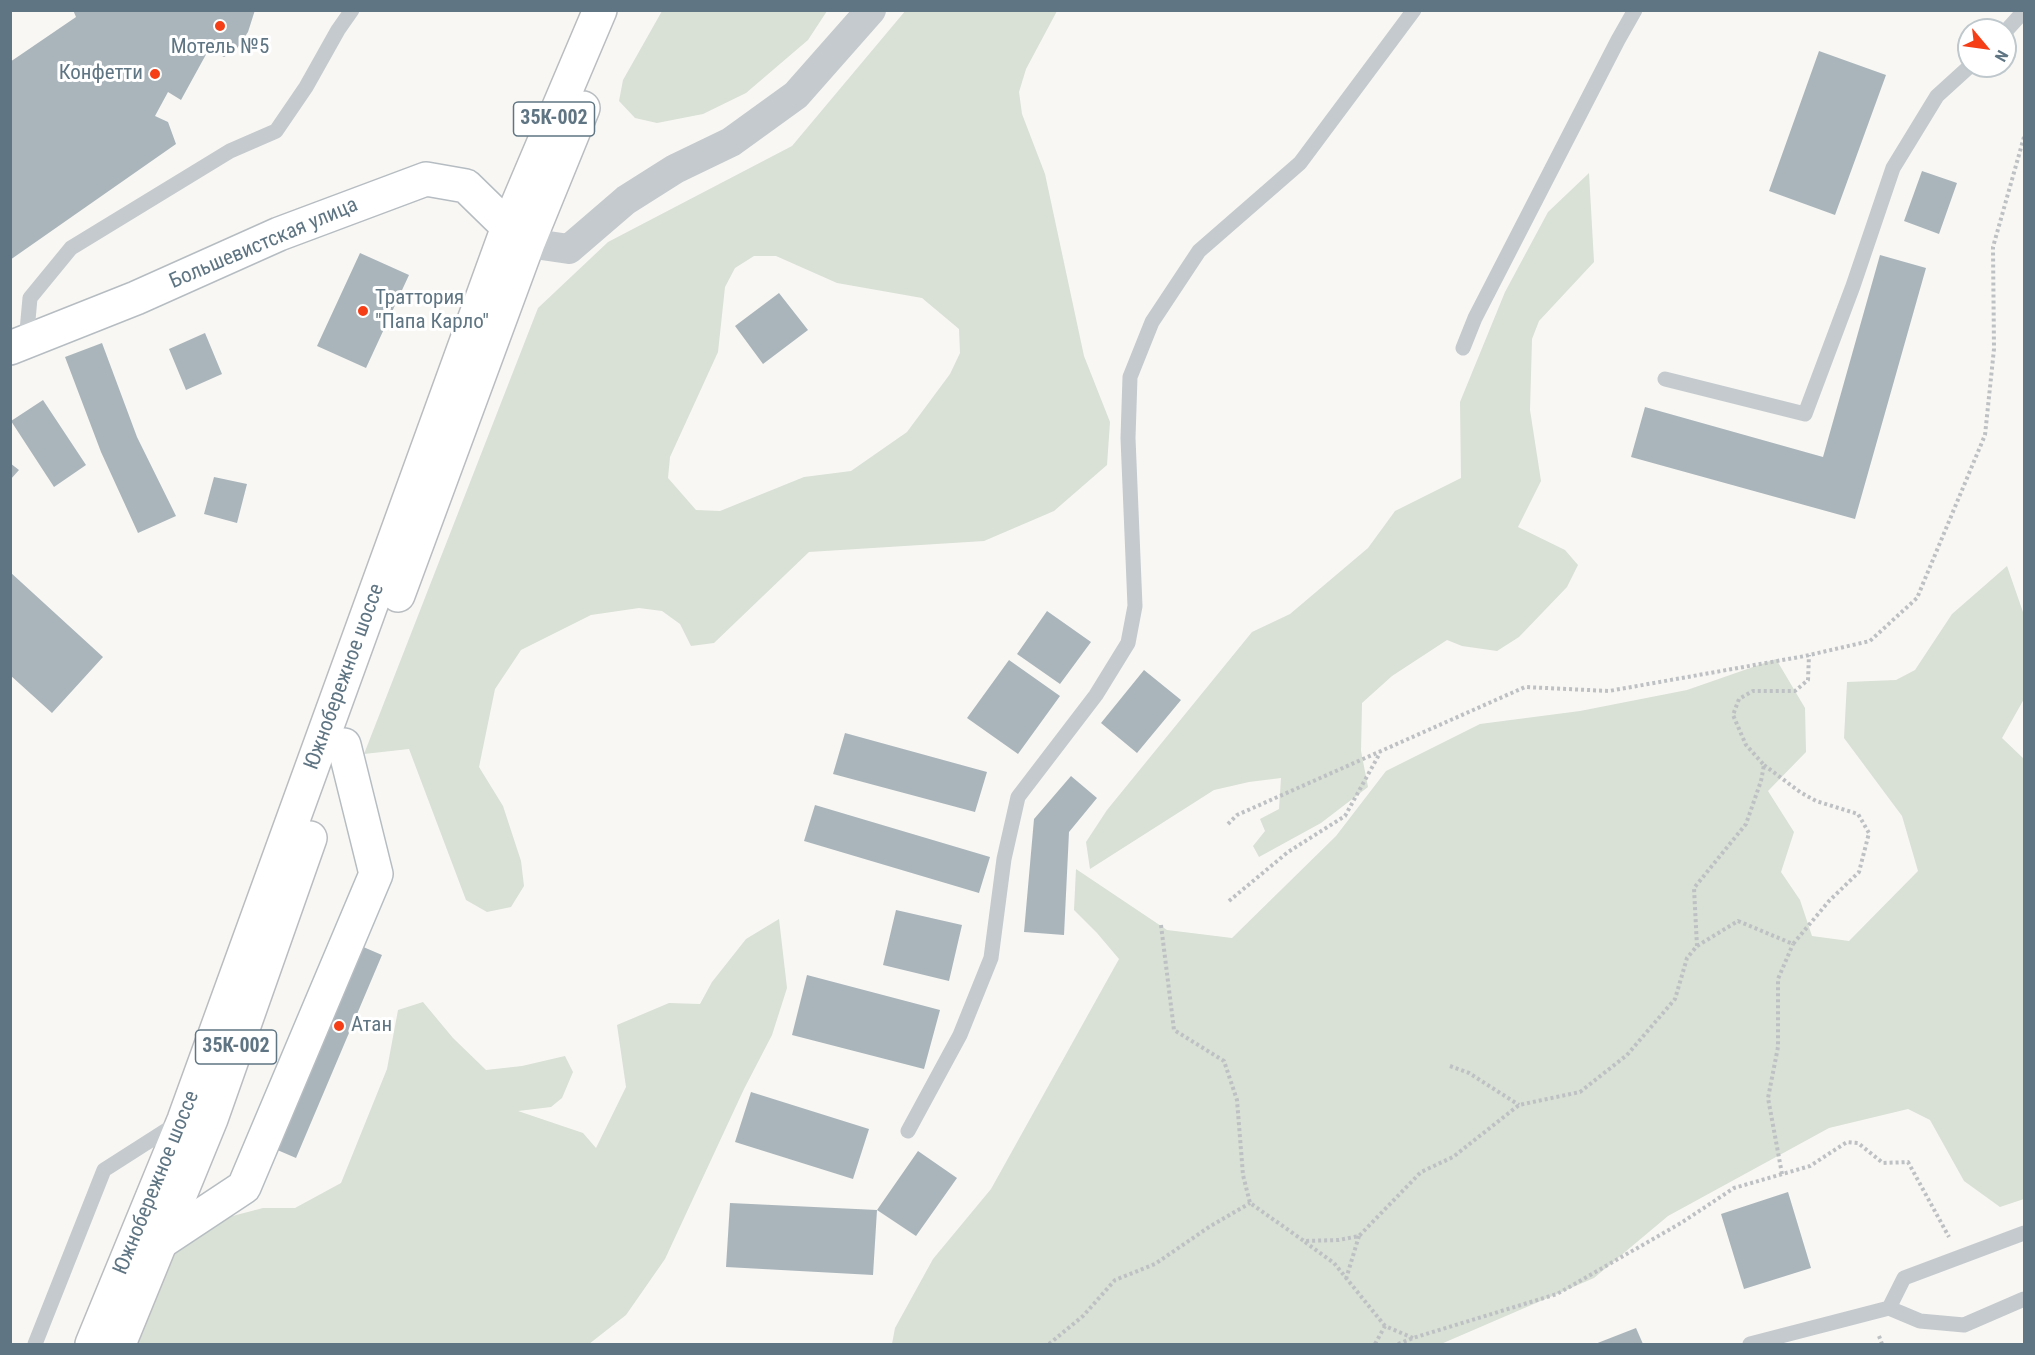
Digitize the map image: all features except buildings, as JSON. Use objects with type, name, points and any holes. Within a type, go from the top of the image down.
[{"type":"main road","name":"Южнобережное шоссе","points":[[92,1344],[184,1120],[518,235],[600,10]]},
{"type":"main road","name":"Южнобережное шоссе","points":[[119,1344],[211,1119],[344,745],[518,235],[622,10]]},
{"type":"main road","name":"Большевистская улица","points":[[18,345],[136,298],[279,234],[426,179],[466,186],[518,235]]},
{"type":"main road","points":[[161,1242],[244,1187],[376,874],[344,745]]},
{"type":"street","points":[[518,235],[569,249],[626,200],[675,169],[731,142],[796,95],[871,10]]},
{"type":"lane","points":[[18,345],[30,298],[71,248],[230,150],[276,131],[306,87],[352,10]]},
{"type":"lane","points":[[908,1131],[960,1035],[991,957],[1004,859],[1018,797],[1096,695],[1128,643],[1136,606],[1128,438],[1130,376],[1152,322],[1199,251],[1300,163],[1414,10]]},
{"type":"lane","points":[[1464,348],[1475,318],[1635,10]]},
{"type":"lane","points":[[1665,379],[1805,414],[1853,286],[1893,168],[1937,96],[1957,78]]},
{"type":"lane","points":[[35,1344],[104,1170],[184,1120]]},
{"type":"lane","points":[[1889,1308],[1904,1278],[2025,1233]]},
{"type":"lane","points":[[1750,1344],[1889,1308],[1920,1321],[1964,1324],[2025,1299]]},
{"type":"path","points":[[1228,824],[1237,815],[1526,687],[1608,691],[1809,655],[1870,641],[1917,598],[1984,435],[1994,349],[1994,246],[2025,137]]},
{"type":"path","points":[[1782,1174],[1768,1098],[1778,1047],[1778,979],[1793,944],[1829,901],[1859,872],[1869,833],[1858,814],[1816,801],[1764,765],[1746,745],[1733,715],[1739,699],[1753,691],[1795,691],[1808,681],[1809,655]]},
{"type":"path","points":[[1229,901],[1288,852],[1345,816],[1380,752]]},
{"type":"path","points":[[1697,946],[1694,888],[1746,824],[1764,765]]},
{"type":"path","points":[[1346,1279],[1359,1236],[1421,1172],[1453,1157],[1519,1105],[1580,1092],[1627,1054],[1675,999],[1687,958],[1697,946],[1738,921],[1793,944]]},
{"type":"path","points":[[1161,926],[1174,1030],[1224,1061],[1237,1100],[1243,1175],[1250,1203],[1334,1263],[1385,1326],[1413,1338]]},
{"type":"path","points":[[1450,1066],[1469,1073],[1519,1105]]},
{"type":"path","points":[[1398,1344],[1557,1294],[1681,1223],[1734,1188],[1810,1166],[1847,1142],[1858,1143],[1883,1163],[1908,1162],[1960,1257]]},
{"type":"path","points":[[1049,1344],[1083,1316],[1115,1280],[1155,1264],[1209,1227],[1250,1203]]},
{"type":"path","points":[[1304,1241],[1339,1240],[1359,1236]]},
{"type":"path","points":[[1375,1344],[1385,1326]]},
{"type":"shaded area","points":[[906,10],[1057,11],[1026,69],[1019,92],[1022,114],[1045,174],[1084,356],[1110,422],[1107,465],[1054,511],[984,541],[809,552],[714,643],[691,646],[680,624],[662,611],[639,608],[591,615],[521,650],[495,689],[479,767],[503,806],[521,861],[524,886],[511,907],[487,912],[466,900],[409,749],[364,754],[538,308],[608,242],[792,146]],"holes":[[[754,256],[776,256],[837,283],[922,298],[959,329],[960,353],[950,374],[907,432],[851,471],[804,477],[720,511],[696,510],[668,478],[670,457],[718,352],[725,287],[735,268]]]},
{"type":"shaded area","points":[[662,11],[827,11],[808,40],[746,93],[703,114],[657,123],[635,118],[619,101],[623,80]]},
{"type":"shaded area","points":[[1589,173],[1594,262],[1539,321],[1532,339],[1530,410],[1541,481],[1518,527],[1565,550],[1578,565],[1567,587],[1519,637],[1497,651],[1462,646],[1447,640],[1392,676],[1362,703],[1361,751],[1368,787],[1321,823],[1259,857],[1253,846],[1265,831],[1260,819],[1279,809],[1281,778],[1249,782],[1214,790],[1090,869],[1086,842],[1107,810],[1252,632],[1290,614],[1368,548],[1395,511],[1461,478],[1460,402],[1505,292],[1548,212]]},
{"type":"shaded area","points":[[2007,566],[2024,615],[2024,699],[2002,738],[2024,759],[2024,1199],[2000,1207],[1964,1181],[1930,1120],[1908,1109],[1829,1128],[1668,1216],[1594,1278],[1441,1344],[892,1344],[895,1328],[933,1259],[991,1189],[1119,959],[1074,910],[1076,869],[1167,930],[1232,938],[1336,836],[1386,771],[1480,724],[1580,711],[1687,690],[1776,659],[1805,708],[1806,752],[1768,791],[1794,832],[1781,872],[1800,900],[1812,936],[1849,941],[1918,871],[1902,816],[1844,738],[1847,682],[1896,680],[1915,670],[1952,614]]},
{"type":"shaded area","points":[[779,919],[787,988],[772,1035],[744,1089],[665,1259],[626,1315],[589,1344],[132,1344],[172,1248],[221,1219],[263,1208],[295,1208],[341,1183],[387,1069],[398,1010],[423,1002],[453,1038],[486,1070],[522,1066],[565,1056],[573,1072],[562,1098],[551,1107],[518,1111],[583,1133],[596,1148],[626,1087],[617,1025],[669,1003],[700,1004],[712,982],[746,939]]},
{"type":"place","name":"Мотель №5","points":[[220,26]]},
{"type":"place","name":"Конфетти","points":[[155,74]]},
{"type":"place","name":"Траттория \"Папа Карло\"","points":[[363,311]]},
{"type":"place","name":"Атан","points":[[339,1026]]}]
